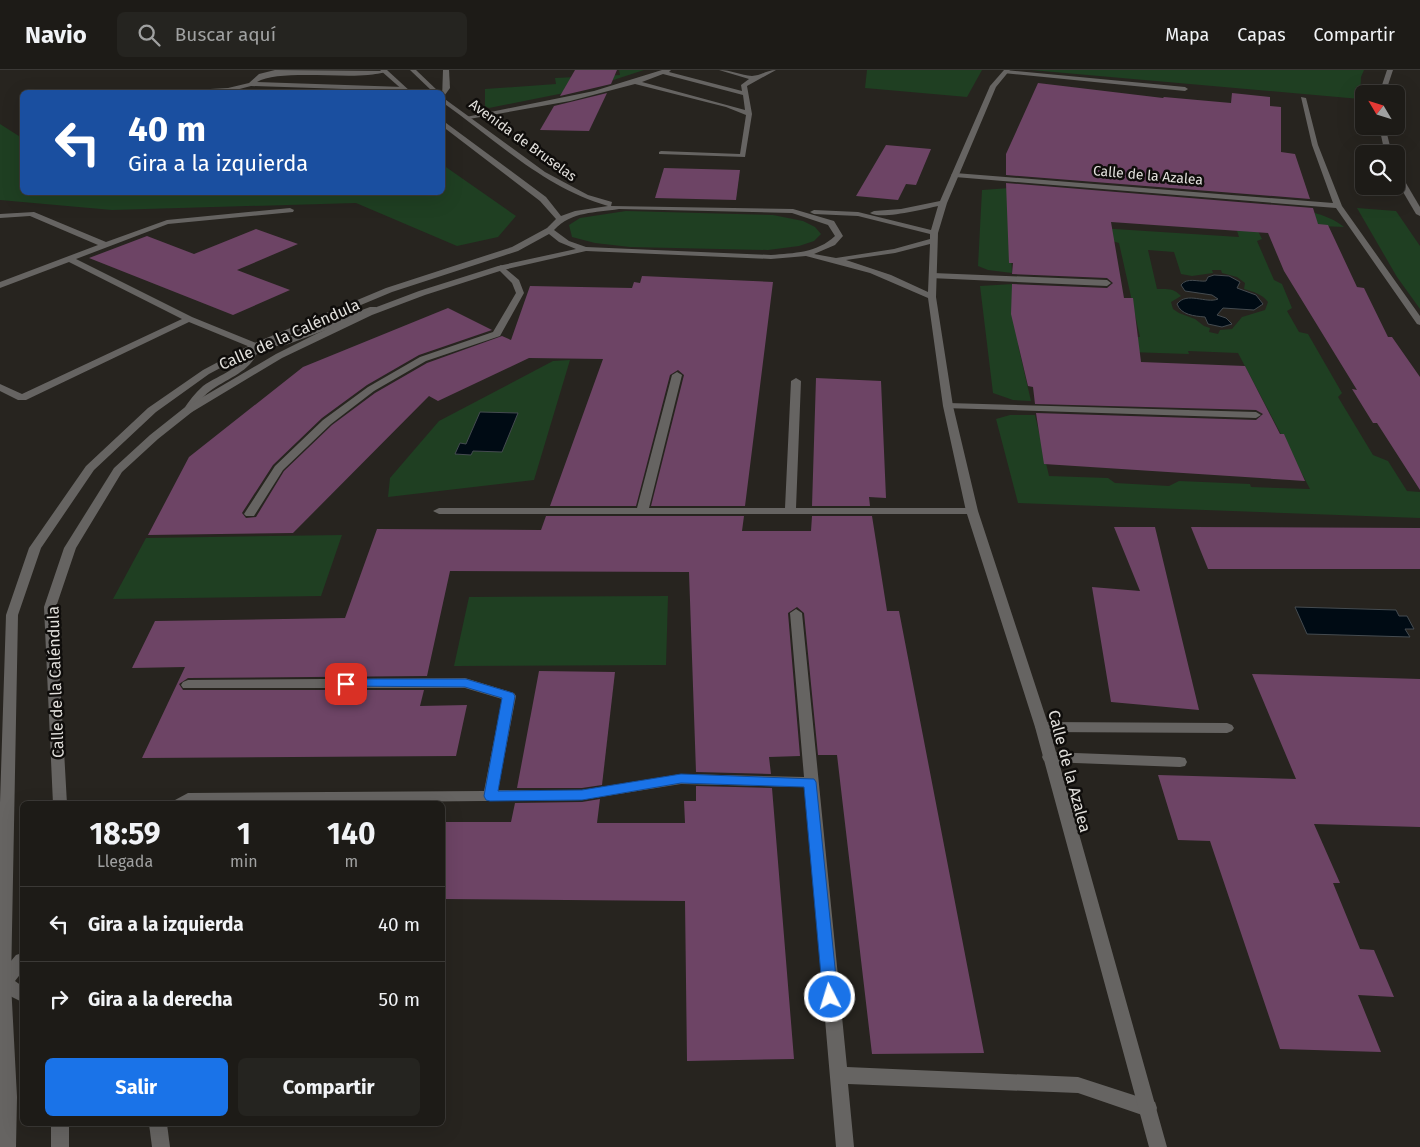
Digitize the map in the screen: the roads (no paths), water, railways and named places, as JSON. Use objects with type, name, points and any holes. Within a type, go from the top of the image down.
[{"type":"street","points":[[413,70],[434,90]]},
{"type":"street","points":[[445,92],[447,88],[446,70]]},
{"type":"street","points":[[722,70],[754,78]]},
{"type":"street","points":[[661,153],[743,156],[749,114],[744,85],[754,78],[773,70]]},
{"type":"street","points":[[1385,85],[1390,70]]},
{"type":"street","points":[[251,84],[261,75],[278,71],[359,74],[383,71],[405,90]]},
{"type":"street","points":[[469,117],[575,97],[636,82],[665,71],[746,94]]},
{"type":"street","name":"Calle de la Azalea","points":[[1158,1147],[1042,727],[972,511],[948,406],[932,297],[934,236],[943,203],[994,86],[1006,71],[1185,89]]},
{"type":"street","points":[[636,82],[728,106],[749,114]]},
{"type":"street","points":[[228,90],[251,84],[384,90]]},
{"type":"street","points":[[1303,98],[1315,145],[1338,206],[1420,322]]},
{"type":"street","name":"Avenida de Bruselas","points":[[445,100],[536,168],[574,192],[592,200],[618,207]]},
{"type":"street","points":[[445,124],[543,199],[560,219],[585,211],[618,207],[858,214],[901,211],[943,203]]},
{"type":"street","name":"Calle de la Azalea","points":[[955,175],[1338,206]]},
{"type":"street","points":[[1405,188],[1420,214]]},
{"type":"street","points":[[0,285],[167,222],[290,210]]},
{"type":"street","points":[[793,211],[831,223],[839,236],[820,250],[802,255]]},
{"type":"street","points":[[0,216],[31,214],[105,245]]},
{"type":"street","points":[[858,214],[934,236]]},
{"type":"street","name":"Calle de la Caléndula","points":[[7,1147],[8,1096],[2,983],[12,615],[35,548],[90,468],[123,435],[152,410],[206,372],[254,346],[388,290],[515,249],[550,230],[560,219]]},
{"type":"street","points":[[550,230],[558,239],[586,250],[771,257],[802,255],[836,259],[894,279],[932,297]]},
{"type":"street","points":[[836,259],[895,252],[934,236]]},
{"type":"street","name":"Calle de la Caléndula","points":[[59,801],[50,607],[70,548],[118,470],[154,436],[188,410],[279,356],[369,313],[422,293],[501,268],[586,250]]},
{"type":"street","points":[[70,259],[189,319],[254,346],[283,342],[422,293]]},
{"type":"street","points":[[250,514],[279,468],[327,422],[371,389],[424,359],[497,334],[520,293],[516,282],[501,268]]},
{"type":"street","points":[[933,276],[1107,283]]},
{"type":"street","points":[[0,387],[22,398],[189,319]]},
{"type":"street","points":[[188,410],[209,387],[245,364],[253,355],[254,346]]},
{"type":"street","points":[[642,511],[677,375]]},
{"type":"street","points":[[790,511],[796,381]]},
{"type":"street","points":[[948,406],[1256,415]]},
{"type":"street","points":[[439,511],[972,511]]},
{"type":"street","points":[[796,613],[844,1147]]},
{"type":"street","points":[[188,685],[466,683],[509,696],[490,796]]},
{"type":"street","points":[[1042,727],[1227,728]]},
{"type":"street","points":[[1049,757],[1180,762]]},
{"type":"street","points":[[186,801],[582,795],[681,779],[810,782]]},
{"type":"street","points":[[20,962],[2,983],[20,993]]},
{"type":"street","points":[[838,1075],[1078,1085],[1148,1108]]},
{"type":"street","points":[[60,1126],[60,1147]]},
{"type":"street","points":[[158,1126],[161,1147]]}]
